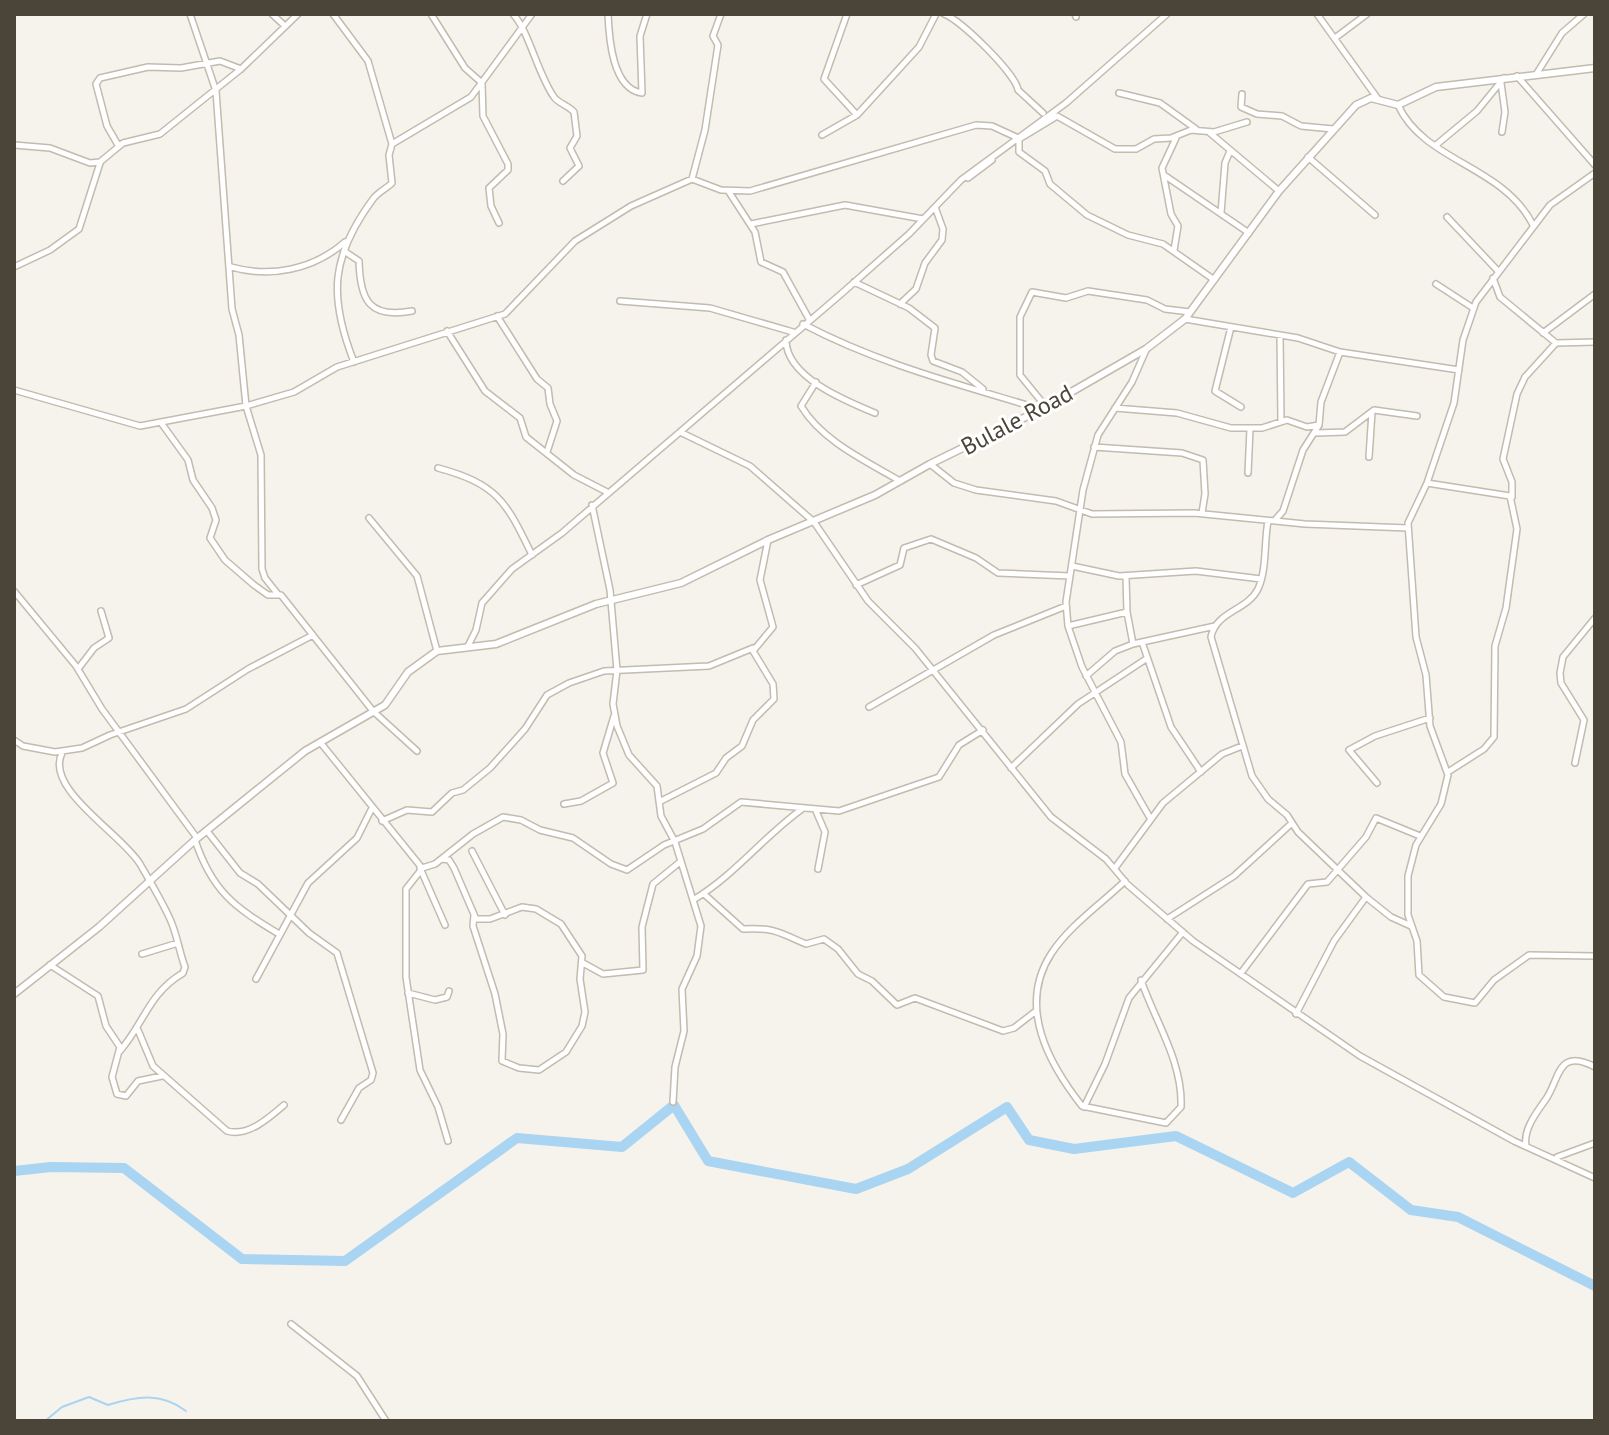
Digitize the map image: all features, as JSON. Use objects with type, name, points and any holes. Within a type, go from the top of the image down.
[{"type":"street","points":[[190,14],[216,91],[232,309],[239,335],[246,406],[261,455],[262,569],[267,582],[373,711],[417,751]]},
{"type":"street","points":[[272,14],[285,26]]},
{"type":"street","points":[[14,267],[50,250],[79,229],[100,162],[118,146],[160,134],[216,91],[298,14]]},
{"type":"street","points":[[333,14],[368,61],[392,144],[389,155],[392,183],[373,198],[343,250],[335,296],[343,335],[354,362]]},
{"type":"street","points":[[431,14],[465,68],[482,83],[483,113],[509,166],[489,188],[491,206],[499,223]]},
{"type":"street","points":[[513,14],[523,26],[527,46],[552,95],[574,112],[577,136],[570,148],[579,166],[563,181]]},
{"type":"street","points":[[392,144],[469,99],[532,14]]},
{"type":"street","points":[[608,14],[610,50],[627,85],[642,93],[640,36],[647,14]]},
{"type":"street","points":[[692,179],[705,130],[718,45],[713,37],[721,14]]},
{"type":"street","points":[[847,14],[824,79],[857,115]]},
{"type":"street","points":[[822,135],[857,115],[919,47],[936,22],[936,14]]},
{"type":"street","points":[[944,14],[956,20],[1003,66],[1017,81],[1018,90],[1043,113]]},
{"type":"street","points":[[468,646],[484,598],[854,282],[924,219],[961,180],[1066,103],[1167,14]]},
{"type":"street","points":[[1317,14],[1378,99],[1398,105],[1436,87],[1595,68]]},
{"type":"street","points":[[1335,38],[1367,14]]},
{"type":"street","points":[[1537,73],[1562,33],[1584,14]]},
{"type":"street","points":[[118,146],[107,126],[97,80],[148,67],[205,65],[223,61],[241,69]]},
{"type":"street","points":[[1517,76],[1549,117],[1595,165]]},
{"type":"street","points":[[1502,132],[1505,112],[1503,80]]},
{"type":"street","points":[[1436,145],[1477,111],[1503,80]]},
{"type":"street","points":[[1119,93],[1160,103],[1197,129],[1210,132],[1247,122]]},
{"type":"street","points":[[1242,94],[1241,107],[1248,111],[1282,116],[1301,126],[1333,129]]},
{"type":"street","name":"Bulale Road","points":[[14,994],[99,927],[196,839],[320,742],[388,702],[408,672],[437,651],[496,644],[609,601],[675,585],[901,482],[930,464],[1043,408],[1146,349],[1185,319],[1279,191],[1333,129],[1363,100],[1378,99]]},
{"type":"street","points":[[1398,105],[1407,122],[1460,163],[1496,181],[1520,202],[1533,225]]},
{"type":"street","points":[[1018,138],[1057,116],[1115,149],[1136,149],[1154,139],[1177,137],[1197,129]]},
{"type":"street","points":[[14,390],[133,425],[162,424],[246,406],[300,389],[329,371],[354,362],[506,313],[543,278],[559,255],[575,241],[631,206],[692,179],[729,191],[750,191],[868,154],[976,125],[992,126],[1018,138]]},
{"type":"street","points":[[1210,132],[1279,191]]},
{"type":"street","points":[[1174,250],[1178,226],[1171,214],[1162,174],[1166,155],[1177,137]]},
{"type":"street","points":[[1018,138],[1019,152],[1044,171],[1050,184],[1087,215],[1128,235],[1174,250],[1213,279]]},
{"type":"street","points":[[14,145],[50,148],[90,163],[100,162]]},
{"type":"street","points":[[1221,214],[1225,163],[1230,151]]},
{"type":"street","points":[[1308,157],[1375,215]]},
{"type":"street","points":[[1595,173],[1550,205],[1493,277],[1473,308],[1465,330],[1457,396],[1408,528],[1414,626],[1426,675],[1431,728],[1448,772],[1441,804],[1420,836],[1408,876],[1411,926],[1417,941],[1420,977],[1444,997],[1475,1003],[1494,980],[1529,955],[1595,956]]},
{"type":"street","points":[[1162,174],[1249,233]]},
{"type":"street","points":[[729,191],[760,242],[761,262],[783,272],[806,322],[839,343],[915,373],[1043,408]]},
{"type":"street","points":[[751,224],[845,205],[924,219]]},
{"type":"street","points":[[898,305],[916,289],[925,263],[942,240],[943,229],[935,206]]},
{"type":"street","points":[[1447,217],[1498,271]]},
{"type":"street","points":[[231,267],[255,273],[280,273],[314,261],[346,241]]},
{"type":"street","points":[[343,250],[359,261],[359,287],[369,304],[387,312],[412,311]]},
{"type":"street","points":[[1493,277],[1500,297],[1556,343],[1595,342]]},
{"type":"street","points":[[854,282],[912,310],[935,329],[931,355],[935,364],[962,372],[985,391]]},
{"type":"street","points":[[1436,284],[1473,308]]},
{"type":"street","points":[[1043,408],[1020,375],[1020,317],[1032,292],[1069,298],[1080,291],[1088,291],[1148,300],[1165,309],[1190,312]]},
{"type":"street","points":[[1543,333],[1595,294]]},
{"type":"street","points":[[620,301],[706,307],[794,332]]},
{"type":"street","points":[[497,316],[537,379],[548,388],[548,399],[557,421],[547,452]]},
{"type":"street","points":[[1185,319],[1305,339],[1340,352],[1459,370]]},
{"type":"street","points":[[1231,327],[1215,391],[1241,407]]},
{"type":"street","points":[[447,331],[485,391],[516,414],[526,437],[587,484],[607,492]]},
{"type":"street","points":[[1280,335],[1281,421]]},
{"type":"street","points":[[786,339],[787,352],[816,382],[875,413]]},
{"type":"street","points":[[1448,772],[1484,749],[1494,737],[1495,646],[1506,608],[1517,529],[1512,482],[1503,458],[1517,394],[1525,377],[1556,343]]},
{"type":"street","points":[[1146,349],[1132,382],[1114,407],[1094,447],[1066,606],[1068,626],[1086,676],[1121,742],[1125,774],[1150,818]]},
{"type":"street","points":[[1340,352],[1321,402],[1316,433],[1305,446],[1283,511],[1272,520],[1261,579],[1252,598],[1224,616],[1215,626],[1211,633],[1212,645],[1249,772],[1292,823],[1366,897],[1391,917],[1411,926]]},
{"type":"street","points":[[816,382],[801,406],[811,420],[851,452],[901,482]]},
{"type":"street","points":[[1114,407],[1177,413],[1227,427],[1250,429],[1289,420],[1307,427],[1319,425]]},
{"type":"street","points":[[1316,433],[1345,432],[1372,411],[1417,416]]},
{"type":"street","points":[[1369,457],[1372,411]]},
{"type":"street","points":[[162,424],[188,460],[193,480],[212,508],[216,520],[210,538],[215,547],[233,568],[267,594],[277,593]]},
{"type":"street","points":[[1248,473],[1250,429]]},
{"type":"street","points":[[680,432],[750,466],[814,522],[856,585],[933,670],[1058,826],[1115,868],[1167,919],[1296,1014],[1360,1056],[1527,1147],[1556,1157],[1595,1178]]},
{"type":"street","points":[[1094,447],[1182,453],[1203,460],[1205,494],[1202,513]]},
{"type":"street","points":[[930,464],[954,483],[976,490],[1024,495],[1081,508],[1092,514],[1202,513],[1408,528]]},
{"type":"street","points":[[438,468],[475,478],[487,487],[508,510],[532,555]]},
{"type":"street","points":[[1427,483],[1512,497]]},
{"type":"street","points":[[564,804],[581,801],[613,783],[603,753],[614,715],[617,670],[609,601],[592,505]]},
{"type":"street","points":[[369,518],[417,576],[437,651]]},
{"type":"street","points":[[856,585],[900,565],[904,548],[931,539],[964,552],[998,573],[1070,576]]},
{"type":"street","points":[[382,821],[407,810],[433,812],[452,793],[463,790],[490,768],[549,693],[594,674],[617,670],[705,667],[753,648],[773,625],[760,580],[768,540]]},
{"type":"street","points":[[1072,566],[1126,577],[1196,571],[1261,579]]},
{"type":"street","points":[[1126,577],[1127,612],[1133,644]]},
{"type":"street","points":[[14,591],[78,669],[196,839],[219,890],[230,903],[279,934]]},
{"type":"street","points":[[869,707],[994,635],[1066,606]]},
{"type":"street","points":[[78,669],[94,648],[109,638],[101,611]]},
{"type":"street","points":[[1068,626],[1127,612]]},
{"type":"street","points":[[1575,763],[1584,720],[1562,686],[1560,673],[1563,657],[1595,618]]},
{"type":"street","points":[[1086,676],[1115,651],[1133,644],[1215,626]]},
{"type":"street","points":[[14,740],[23,746],[62,753],[121,733],[201,702],[248,669],[313,635]]},
{"type":"street","points":[[1142,642],[1171,727],[1201,772]]},
{"type":"street","points":[[660,801],[673,792],[715,775],[726,758],[742,746],[753,720],[774,699],[773,684],[759,665],[753,648]]},
{"type":"street","points":[[1011,768],[1050,728],[1095,690],[1146,659]]},
{"type":"street","points":[[614,715],[625,748],[657,786],[661,816],[675,842],[701,937],[692,970],[682,989],[684,1031],[675,1067],[673,1102]]},
{"type":"street","points":[[1377,783],[1349,749],[1375,736],[1430,718]]},
{"type":"street","points":[[421,868],[427,868],[473,834],[503,817],[573,838],[605,861],[624,870],[703,829],[741,802],[839,811],[939,777],[959,745],[983,730]]},
{"type":"street","points":[[320,742],[421,868],[438,915],[445,925]]},
{"type":"street","points":[[1115,868],[1139,840],[1150,818],[1163,803],[1222,754],[1242,746]]},
{"type":"street","points":[[62,753],[58,762],[62,779],[78,802],[126,846],[169,915],[178,943],[183,973],[157,992],[138,1029],[120,1051],[112,1085],[120,1096],[128,1095],[138,1081],[162,1076]]},
{"type":"street","points":[[256,979],[289,915],[314,876],[357,838],[371,809]]},
{"type":"street","points":[[693,900],[741,866],[770,832],[803,809]]},
{"type":"street","points":[[816,811],[825,832],[818,869]]},
{"type":"street","points":[[1241,973],[1308,884],[1326,882],[1366,837],[1377,817],[1420,836]]},
{"type":"street","points":[[1167,919],[1234,876],[1292,823]]},
{"type":"street","points":[[207,831],[240,873],[258,884],[289,915],[337,953],[373,1073],[371,1080],[359,1088],[341,1120]]},
{"type":"street","points":[[472,851],[505,915]]},
{"type":"street","points":[[441,859],[449,860],[454,868],[474,915],[473,926],[503,1034],[503,1062],[539,1070],[566,1052],[583,1022],[585,1008],[580,979],[583,963],[580,951],[557,921],[526,907],[481,920],[474,915]]},
{"type":"street","points":[[583,963],[603,974],[643,970],[642,927],[653,884],[681,861]]},
{"type":"street","points":[[421,868],[406,887],[404,923],[408,992],[420,1070],[438,1107],[448,1141]]},
{"type":"street","points":[[1125,881],[1051,954],[1041,978],[1037,1010],[1041,1035],[1052,1061],[1084,1107],[1161,1124],[1172,1120],[1181,1107],[1174,1062],[1141,980]]},
{"type":"street","points":[[704,894],[743,929],[760,927],[784,931],[806,944],[824,939],[838,949],[856,972],[872,981],[897,1005],[915,998],[1003,1031],[1014,1028],[1037,1010]]},
{"type":"street","points":[[1296,1014],[1334,941],[1366,897]]},
{"type":"street","points":[[1084,1107],[1105,1064],[1125,1006],[1141,980],[1183,932]]},
{"type":"street","points":[[142,954],[178,943]]},
{"type":"street","points":[[50,965],[96,992],[104,1021],[120,1051]]},
{"type":"street","points":[[408,992],[435,1000],[445,998],[449,991]]},
{"type":"street","points":[[138,1029],[148,1058],[162,1076],[231,1133],[260,1124],[284,1105]]},
{"type":"street","points":[[1527,1147],[1526,1136],[1550,1093],[1556,1073],[1570,1063],[1583,1062],[1595,1067]]},
{"type":"street","points":[[1556,1157],[1595,1143]]},
{"type":"street","points":[[291,1324],[357,1376],[386,1421]]},
{"type":"waterway","points":[[14,1171],[51,1167],[124,1168],[242,1259],[345,1261],[517,1138],[622,1147],[674,1105],[708,1161],[856,1189],[908,1169],[1007,1107],[1029,1140],[1074,1149],[1176,1136],[1293,1193],[1349,1162],[1411,1210],[1458,1217],[1595,1286]]},
{"type":"waterway","points":[[45,1421],[62,1407],[89,1397],[108,1405],[129,1399],[158,1398],[186,1411]]}]
